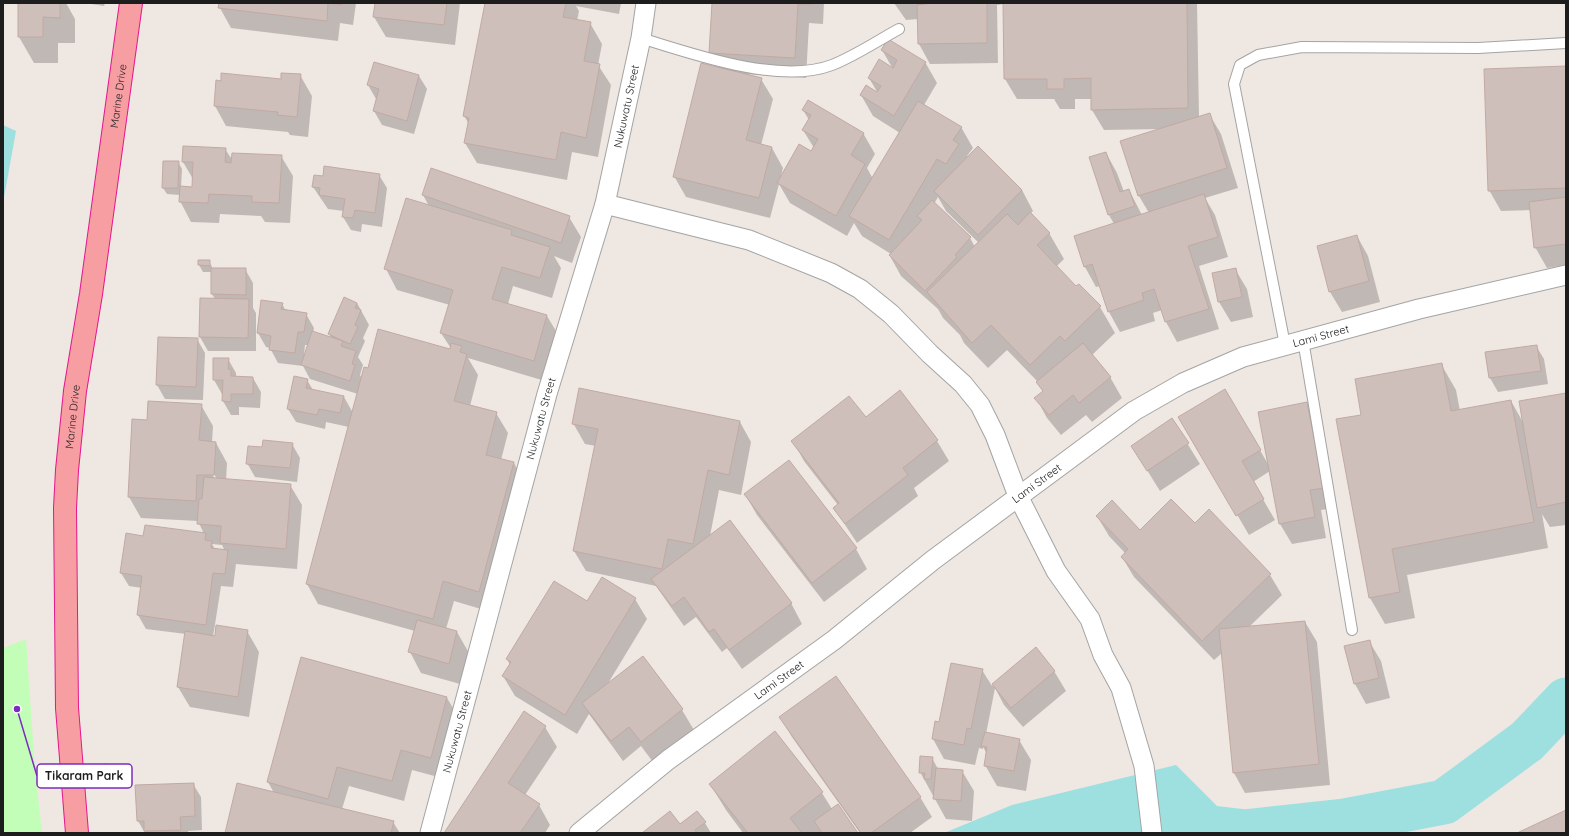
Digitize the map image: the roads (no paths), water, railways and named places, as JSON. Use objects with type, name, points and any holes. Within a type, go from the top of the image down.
[{"type":"highway","name":"Marine Drive","points":[[77,833],[67,708],[65,508],[67,470],[75,390],[131,3]]},
{"type":"street","name":"Nukuwatu Street","points":[[430,833],[547,394],[605,204],[641,38],[646,3]]},
{"type":"street","points":[[605,204],[757,243],[831,273],[860,289],[891,314],[930,354],[963,384],[980,405],[995,435],[1018,496],[1056,571],[1090,619],[1103,655],[1121,688],[1144,766],[1152,833]]},
{"type":"street","name":"Lami Street","points":[[579,833],[668,760],[834,640],[933,560],[1018,496],[1134,411],[1183,383],[1220,366],[1294,342],[1419,309],[1566,275]]},
{"type":"lane","points":[[641,38],[712,61],[765,69],[805,72],[832,65],[899,29]]},
{"type":"lane","points":[[1352,630],[1294,342],[1234,84],[1240,66],[1258,55],[1302,47],[1478,48],[1566,43]]},
{"type":"water","points":[[3,125],[16,131],[3,203]]},
{"type":"water","points":[[1176,765],[1217,806],[1344,821],[1330,833],[944,833],[1012,805]]},
{"type":"waterway","points":[[1235,833],[1344,821],[1444,802],[1527,741],[1566,700]]},
{"type":"place","name":"Tikaram Park","points":[[17,709]]}]
